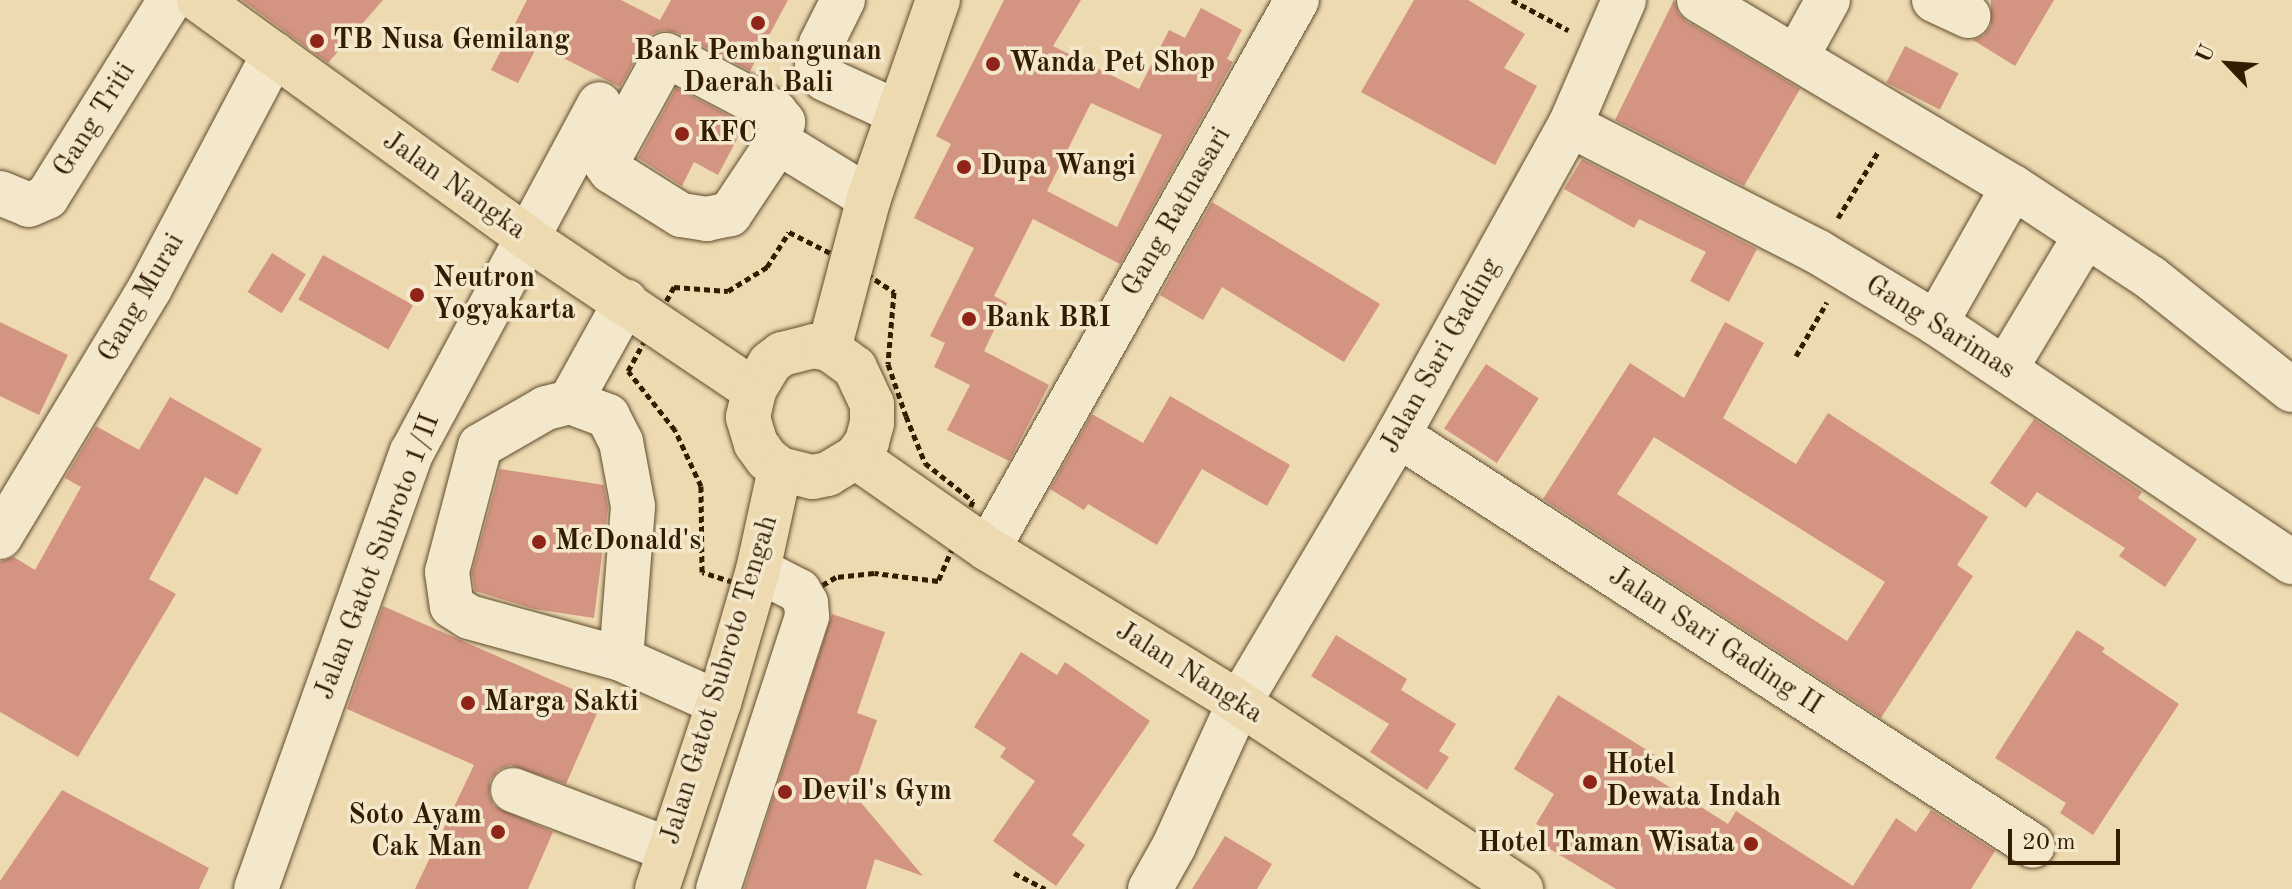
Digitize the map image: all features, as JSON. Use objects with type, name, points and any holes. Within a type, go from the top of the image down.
[{"type":"main road","name":"Jalan Nangka","points":[[199,0],[526,237],[626,301],[754,390]]},
{"type":"main road","points":[[829,349],[869,198],[938,0]]},
{"type":"main road","points":[[800,347],[829,349],[855,368],[872,404],[872,423],[867,442],[843,468],[820,476],[796,475],[780,469],[756,444],[750,427],[748,417],[754,390],[770,363],[782,354],[800,347]]},
{"type":"main road","name":"Jalan Nangka","points":[[856,457],[988,549],[1239,703],[1499,883]]},
{"type":"main road","name":"Jalan Gatot Subroto Tengah","points":[[664,870],[719,703],[758,570],[780,469]]},
{"type":"street","name":"Gang Triti","points":[[0,193],[29,205],[47,197],[170,0]]},
{"type":"street","points":[[843,0],[821,44],[817,63],[825,79],[897,112]]},
{"type":"street","name":"Gang Ratnasari","points":[[988,549],[1297,0]]},
{"type":"street","name":"Jalan Sari Gading","points":[[1150,889],[1174,846],[1239,703],[1398,435],[1570,125],[1624,0]]},
{"type":"street","points":[[1699,0],[2013,187],[2086,235],[2151,278],[2292,390]]},
{"type":"street","points":[[1796,58],[1828,0]]},
{"type":"street","name":"Gang Murai","points":[[0,537],[150,288],[274,54]]},
{"type":"street","points":[[666,55],[779,115],[783,122],[778,142],[730,214],[707,219],[681,215],[611,171],[596,132],[666,55]]},
{"type":"street","name":"Gang Sarimas","points":[[1570,125],[1832,261],[1936,323],[2292,562]]},
{"type":"street","name":"Jalan Gatot Subroto 1/II","points":[[256,889],[412,452],[526,237],[596,132]]},
{"type":"street","points":[[778,142],[869,198]]},
{"type":"street","points":[[1936,323],[2013,187]]},
{"type":"street","points":[[2006,368],[2086,235]]},
{"type":"street","points":[[570,402],[626,301]]},
{"type":"street","points":[[621,659],[633,506],[621,442],[608,416],[570,402],[546,408],[480,446],[447,572],[452,606],[469,617],[621,659],[719,703]]},
{"type":"street","name":"Jalan Sari Gading II","points":[[1398,435],[2033,846]]},
{"type":"street","points":[[718,889],[807,616],[806,603],[799,591],[758,570]]},
{"type":"street","points":[[513,790],[664,870]]},
{"type":"path","points":[[1512,0],[1605,50]]},
{"type":"path","points":[[1796,356],[1832,261],[1897,120]]},
{"type":"path","points":[[1014,873],[1045,889]]},
{"type":"building","name":"TB Nusa Gemilang","points":[[242,0],[383,0],[328,63]]},
{"type":"building","points":[[527,0],[621,0],[660,20],[671,0],[788,0],[750,71],[678,33],[664,30],[652,34],[645,42],[620,87],[538,45],[518,83],[491,70]]},
{"type":"building","points":[[1004,0],[1081,0],[1053,46],[1139,89],[1169,30],[1185,38],[1201,8],[1242,30],[1227,59],[1233,62],[1120,264],[1033,219],[994,296],[1007,303],[984,351],[1049,385],[1009,461],[947,430],[970,385],[934,367],[945,343],[930,336],[974,248],[914,218],[951,144],[936,136]],"holes":[[[1091,103],[1162,135],[1117,227],[1047,191]]]},
{"type":"building","points":[[1414,0],[1468,0],[1525,34],[1504,68],[1537,86],[1495,165],[1361,92]]},
{"type":"building","points":[[1674,0],[1678,13],[1686,21],[1800,89],[1744,186],[1615,120]]},
{"type":"building","points":[[1991,0],[2054,0],[2015,66],[1973,40],[1983,36],[1991,26]]},
{"type":"building","points":[[1905,46],[1958,73],[1940,110],[1886,83]]},
{"type":"building","points":[[676,88],[745,124],[718,175],[694,162],[682,186],[638,158]]},
{"type":"building","points":[[1582,159],[1757,249],[1729,302],[1690,281],[1706,252],[1639,219],[1634,228],[1564,189]]},
{"type":"building","points":[[1212,202],[1380,304],[1344,362],[1222,287],[1203,320],[1160,295]]},
{"type":"building","points":[[272,253],[306,274],[282,313],[248,292]]},
{"type":"building","points":[[323,255],[413,305],[388,350],[298,300]]},
{"type":"building","points":[[0,322],[68,355],[39,415],[0,396]]},
{"type":"building","points":[[1725,322],[1764,343],[1723,418],[1796,464],[1828,413],[1988,517],[1957,565],[1973,576],[1881,718],[1543,499],[1630,363],[1684,398]],"holes":[[[1654,437],[1885,582],[1847,641],[1617,494]]]},
{"type":"building","points":[[1486,364],[1539,398],[1497,463],[1444,429]]},
{"type":"building","points":[[1170,396],[1290,465],[1267,506],[1202,469],[1157,545],[1088,504],[1084,510],[1050,489],[1092,414],[1143,443]]},
{"type":"building","points":[[170,397],[262,449],[237,495],[205,477],[149,579],[176,594],[78,757],[0,712],[0,562],[14,557],[35,570],[81,487],[65,478],[96,426],[139,450]]},
{"type":"building","points":[[2034,419],[2142,492],[2138,498],[2197,539],[2165,587],[2119,556],[2125,548],[2037,492],[2026,508],[1990,483]]},
{"type":"building","name":"McDonald's","points":[[500,469],[604,485],[608,507],[594,618],[534,609],[475,591],[472,573]]},
{"type":"building","name":"Marga Sakti","points":[[383,606],[602,702],[566,784],[510,765],[498,770],[490,780],[489,795],[494,806],[553,832],[528,889],[415,889],[474,765],[347,709]]},
{"type":"building","points":[[832,614],[885,632],[857,713],[877,720],[852,792],[923,876],[875,859],[866,889],[744,889]]},
{"type":"building","points":[[2077,630],[2105,648],[2102,652],[2179,704],[2093,835],[2060,813],[2066,803],[1995,758]]},
{"type":"building","points":[[1336,635],[1407,679],[1401,690],[1456,724],[1439,751],[1449,757],[1427,790],[1370,752],[1389,724],[1311,676]]},
{"type":"building","points":[[1021,652],[1057,675],[1065,662],[1150,721],[1072,835],[1085,845],[1056,886],[993,841],[1035,781],[1000,757],[1006,748],[974,727]]},
{"type":"building","points":[[1558,695],[1655,755],[1644,771],[1728,824],[1736,811],[1853,886],[1896,818],[1916,832],[1931,810],[1995,851],[1971,889],[1616,889],[1535,840],[1543,828],[1536,824],[1554,794],[1514,769]]},
{"type":"building","points":[[62,790],[209,868],[199,889],[0,889],[0,881]]},
{"type":"building","points":[[1225,836],[1272,864],[1257,889],[1192,889]]},
{"type":"place","name":"Bank Pembangunan Daerah Bali","points":[[758,23]]},
{"type":"place","name":"TB Nusa Gemilang","points":[[317,41]]},
{"type":"place","name":"Wanda Pet Shop","points":[[993,64]]},
{"type":"place","name":"KFC","points":[[682,134]]},
{"type":"place","name":"Dupa Wangi","points":[[964,167]]},
{"type":"place","name":"Neutron Yogyakarta","points":[[417,295]]},
{"type":"place","name":"Bank BRI","points":[[969,319]]},
{"type":"place","name":"McDonald's","points":[[539,542]]},
{"type":"place","name":"Marga Sakti","points":[[468,703]]},
{"type":"place","name":"Hotel Dewata Indah","points":[[1590,782]]},
{"type":"place","name":"Devil's Gym","points":[[785,792]]},
{"type":"place","name":"Soto Ayam Cak Man","points":[[498,832]]},
{"type":"place","name":"Hotel Taman Wisata","points":[[1751,844]]}]
